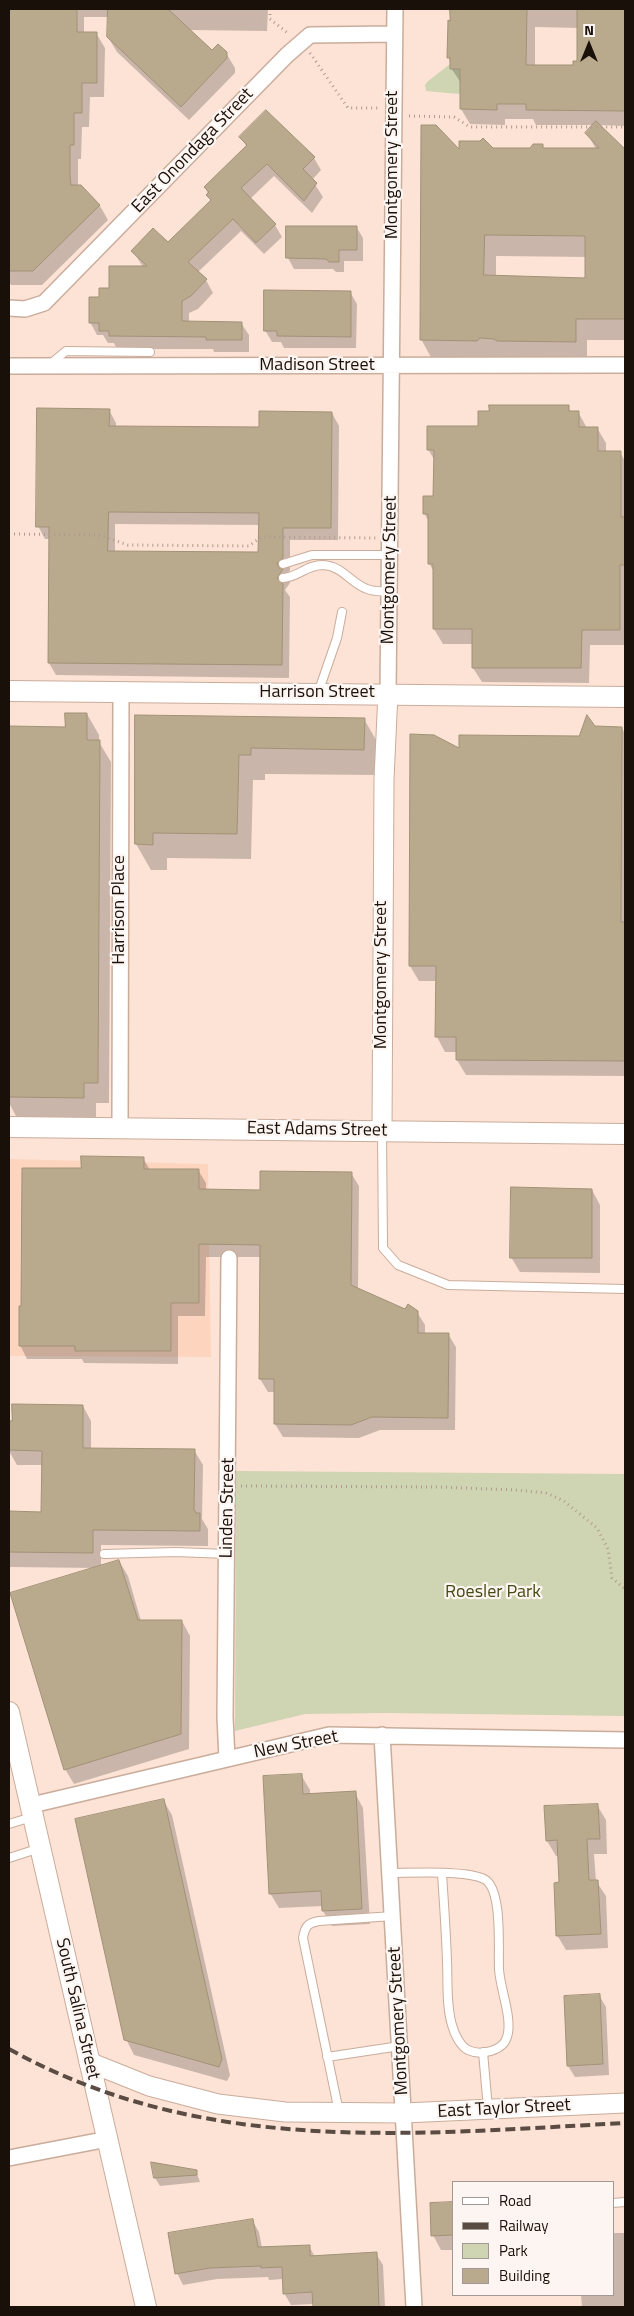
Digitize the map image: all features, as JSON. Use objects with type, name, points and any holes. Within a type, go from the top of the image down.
[{"type":"main road","name":"Harrison Street","points":[[9,691],[388,693],[625,697]]},
{"type":"main road","name":"East Adams Street","points":[[9,1127],[625,1134]]},
{"type":"main road","name":"South Salina Street","points":[[9,1712],[14,1753],[33,1811],[146,2307]]},
{"type":"street","name":"Montgomery Street","points":[[382,1131],[384,779],[391,592],[395,9]]},
{"type":"street","name":"East Onondaga Street","points":[[9,308],[25,309],[44,303],[300,43],[310,36],[394,34]]},
{"type":"street","name":"Madison Street","points":[[9,366],[625,365]]},
{"type":"street","name":"Harrison Place","points":[[120,1128],[121,692]]},
{"type":"street","name":"Linden Street","points":[[227,1759],[225,1717],[229,1258]]},
{"type":"street","name":"New Street","points":[[33,1811],[227,1759],[328,1735],[625,1740]]},
{"type":"street","name":"Montgomery Street","points":[[382,1735],[414,2307]]},
{"type":"street","name":"East Taylor Street","points":[[89,2062],[149,2086],[218,2104],[285,2112],[404,2113],[625,2103]]},
{"type":"street","points":[[9,2158],[108,2139]]},
{"type":"lane","points":[[47,366],[66,351],[150,352]]},
{"type":"lane","points":[[283,564],[312,555],[391,555]]},
{"type":"lane","points":[[283,578],[291,578],[311,566],[325,565],[341,570],[368,590],[391,592]]},
{"type":"lane","points":[[318,693],[337,638],[342,612]]},
{"type":"lane","points":[[382,1131],[383,1248],[398,1265],[448,1285],[625,1289]]},
{"type":"lane","points":[[104,1554],[176,1552],[227,1554]]},
{"type":"lane","points":[[9,1824],[33,1811]]},
{"type":"lane","points":[[9,1858],[41,1848]]},
{"type":"lane","points":[[390,1873],[442,1874],[468,1875],[485,1879],[492,1886],[496,1898],[499,1972],[508,2025],[507,2036],[503,2044],[497,2049],[483,2052],[468,2050],[457,2037],[452,2025],[442,1874]]},
{"type":"lane","points":[[339,2113],[303,1938],[305,1928],[310,1923],[320,1921],[393,1916]]},
{"type":"lane","points":[[328,2056],[400,2046]]},
{"type":"lane","points":[[483,2052],[488,2109]]},
{"type":"path","points":[[270,9],[270,19],[309,52],[348,108],[454,117],[470,127],[625,127]]},
{"type":"path","points":[[9,534],[100,535],[128,545],[249,546],[261,537],[356,538]]},
{"type":"path","points":[[228,1486],[438,1487],[546,1493],[564,1501],[597,1528],[608,1549],[612,1578],[625,1589]]},
{"type":"shaded area","points":[[9,1159],[208,1164],[211,1357],[9,1356]]},
{"type":"green space","points":[[450,64],[450,69],[460,69],[460,94],[426,91],[425,85],[427,82]]},
{"type":"green space","name":"Roesler Park","points":[[236,1471],[625,1474],[625,1716],[386,1713],[305,1714],[235,1731]]},
{"type":"building","points":[[9,9],[77,9],[77,32],[97,32],[97,83],[82,83],[82,113],[74,113],[74,145],[70,145],[70,176],[71,185],[81,185],[100,205],[33,271],[9,271]]},
{"type":"building","points":[[108,9],[168,9],[212,50],[218,44],[227,52],[227,58],[181,107],[107,37]]},
{"type":"building","points":[[450,9],[527,9],[526,65],[573,65],[573,61],[577,61],[577,9],[625,9],[625,111],[526,110],[526,104],[497,104],[497,110],[460,109],[460,69],[450,69],[450,58],[447,58]]},
{"type":"building","points":[[266,110],[315,157],[303,169],[317,183],[304,201],[267,164],[241,188],[276,224],[256,243],[233,219],[188,262],[207,279],[191,296],[182,301],[182,321],[242,322],[242,340],[206,340],[206,337],[109,336],[109,331],[99,331],[99,323],[89,323],[89,297],[99,297],[99,288],[109,288],[109,266],[147,266],[131,251],[153,228],[168,242],[211,200],[206,195],[209,192],[204,187],[247,145],[239,137]]},
{"type":"building","points":[[596,121],[625,149],[625,319],[576,319],[576,342],[497,341],[480,338],[477,341],[420,340],[421,125],[436,125],[459,149],[459,141],[480,141],[483,138],[493,148],[530,148],[533,144],[543,144],[543,148],[599,148],[585,133]],"holes":[[[485,235],[585,236],[585,278],[484,275]]]},
{"type":"building","points":[[286,226],[357,226],[357,250],[339,250],[339,262],[329,262],[326,259],[286,258]]},
{"type":"building","points":[[264,290],[351,291],[351,337],[277,336],[277,331],[264,331]]},
{"type":"building","points":[[489,405],[569,405],[569,411],[579,411],[579,427],[598,427],[598,451],[621,451],[621,517],[625,517],[625,565],[620,565],[620,630],[582,630],[581,668],[472,668],[472,629],[433,629],[433,564],[428,564],[428,514],[423,514],[423,496],[433,496],[434,450],[427,450],[427,426],[478,426],[478,411],[489,411]]},
{"type":"building","points":[[37,408],[110,409],[109,426],[259,427],[259,411],[332,412],[331,528],[283,528],[283,558],[277,563],[279,568],[283,569],[277,578],[283,584],[282,665],[48,663],[49,527],[36,527]],"holes":[[[109,512],[259,513],[258,552],[108,551]]]},
{"type":"building","points":[[65,713],[87,713],[87,740],[100,740],[98,1083],[84,1083],[84,1098],[9,1097],[9,726],[65,727]]},
{"type":"building","points":[[135,715],[365,718],[364,750],[251,748],[251,755],[239,755],[237,834],[153,833],[153,845],[135,844]]},
{"type":"building","points":[[587,715],[595,726],[622,727],[621,922],[625,922],[625,1061],[456,1060],[456,1037],[435,1037],[436,966],[409,966],[410,734],[434,735],[459,748],[459,735],[579,736]]},
{"type":"building","points":[[81,1156],[144,1157],[144,1169],[199,1169],[199,1189],[260,1190],[260,1171],[352,1172],[351,1285],[405,1309],[408,1304],[418,1311],[418,1333],[449,1333],[448,1418],[372,1417],[351,1425],[274,1424],[274,1379],[259,1379],[260,1245],[199,1244],[199,1303],[171,1303],[171,1351],[75,1351],[75,1346],[19,1346],[22,1168],[81,1168]]},
{"type":"building","points":[[511,1187],[592,1189],[592,1258],[510,1258]]},
{"type":"building","points":[[12,1404],[83,1405],[83,1448],[195,1449],[194,1509],[196,1513],[200,1513],[200,1531],[93,1530],[93,1553],[9,1552],[9,1511],[41,1512],[42,1451],[9,1450],[9,1421],[12,1421]]},
{"type":"building","points":[[119,1560],[138,1620],[182,1620],[181,1734],[64,1770],[10,1593]]},
{"type":"building","points":[[302,1774],[303,1794],[356,1791],[362,1909],[322,1911],[321,1891],[269,1894],[263,1776]]},
{"type":"building","points":[[164,1799],[222,2059],[219,2067],[124,2040],[75,1819]]},
{"type":"building","points":[[598,1804],[600,1839],[587,1839],[589,1880],[598,1880],[601,1934],[556,1936],[554,1883],[559,1882],[557,1840],[546,1841],[544,1806]]},
{"type":"building","points":[[600,1994],[603,2064],[567,2066],[564,1996]]},
{"type":"building","points":[[151,2162],[197,2170],[197,2175],[154,2178]]},
{"type":"building","points":[[452,2202],[452,2235],[431,2236],[430,2203]]},
{"type":"building","points":[[253,2219],[258,2247],[310,2245],[310,2256],[377,2252],[379,2307],[313,2307],[312,2292],[283,2294],[282,2267],[210,2268],[175,2274],[168,2233]]},
{"type":"railway","points":[[9,2049],[83,2084],[158,2108],[233,2123],[310,2131],[388,2133],[625,2123]]}]
